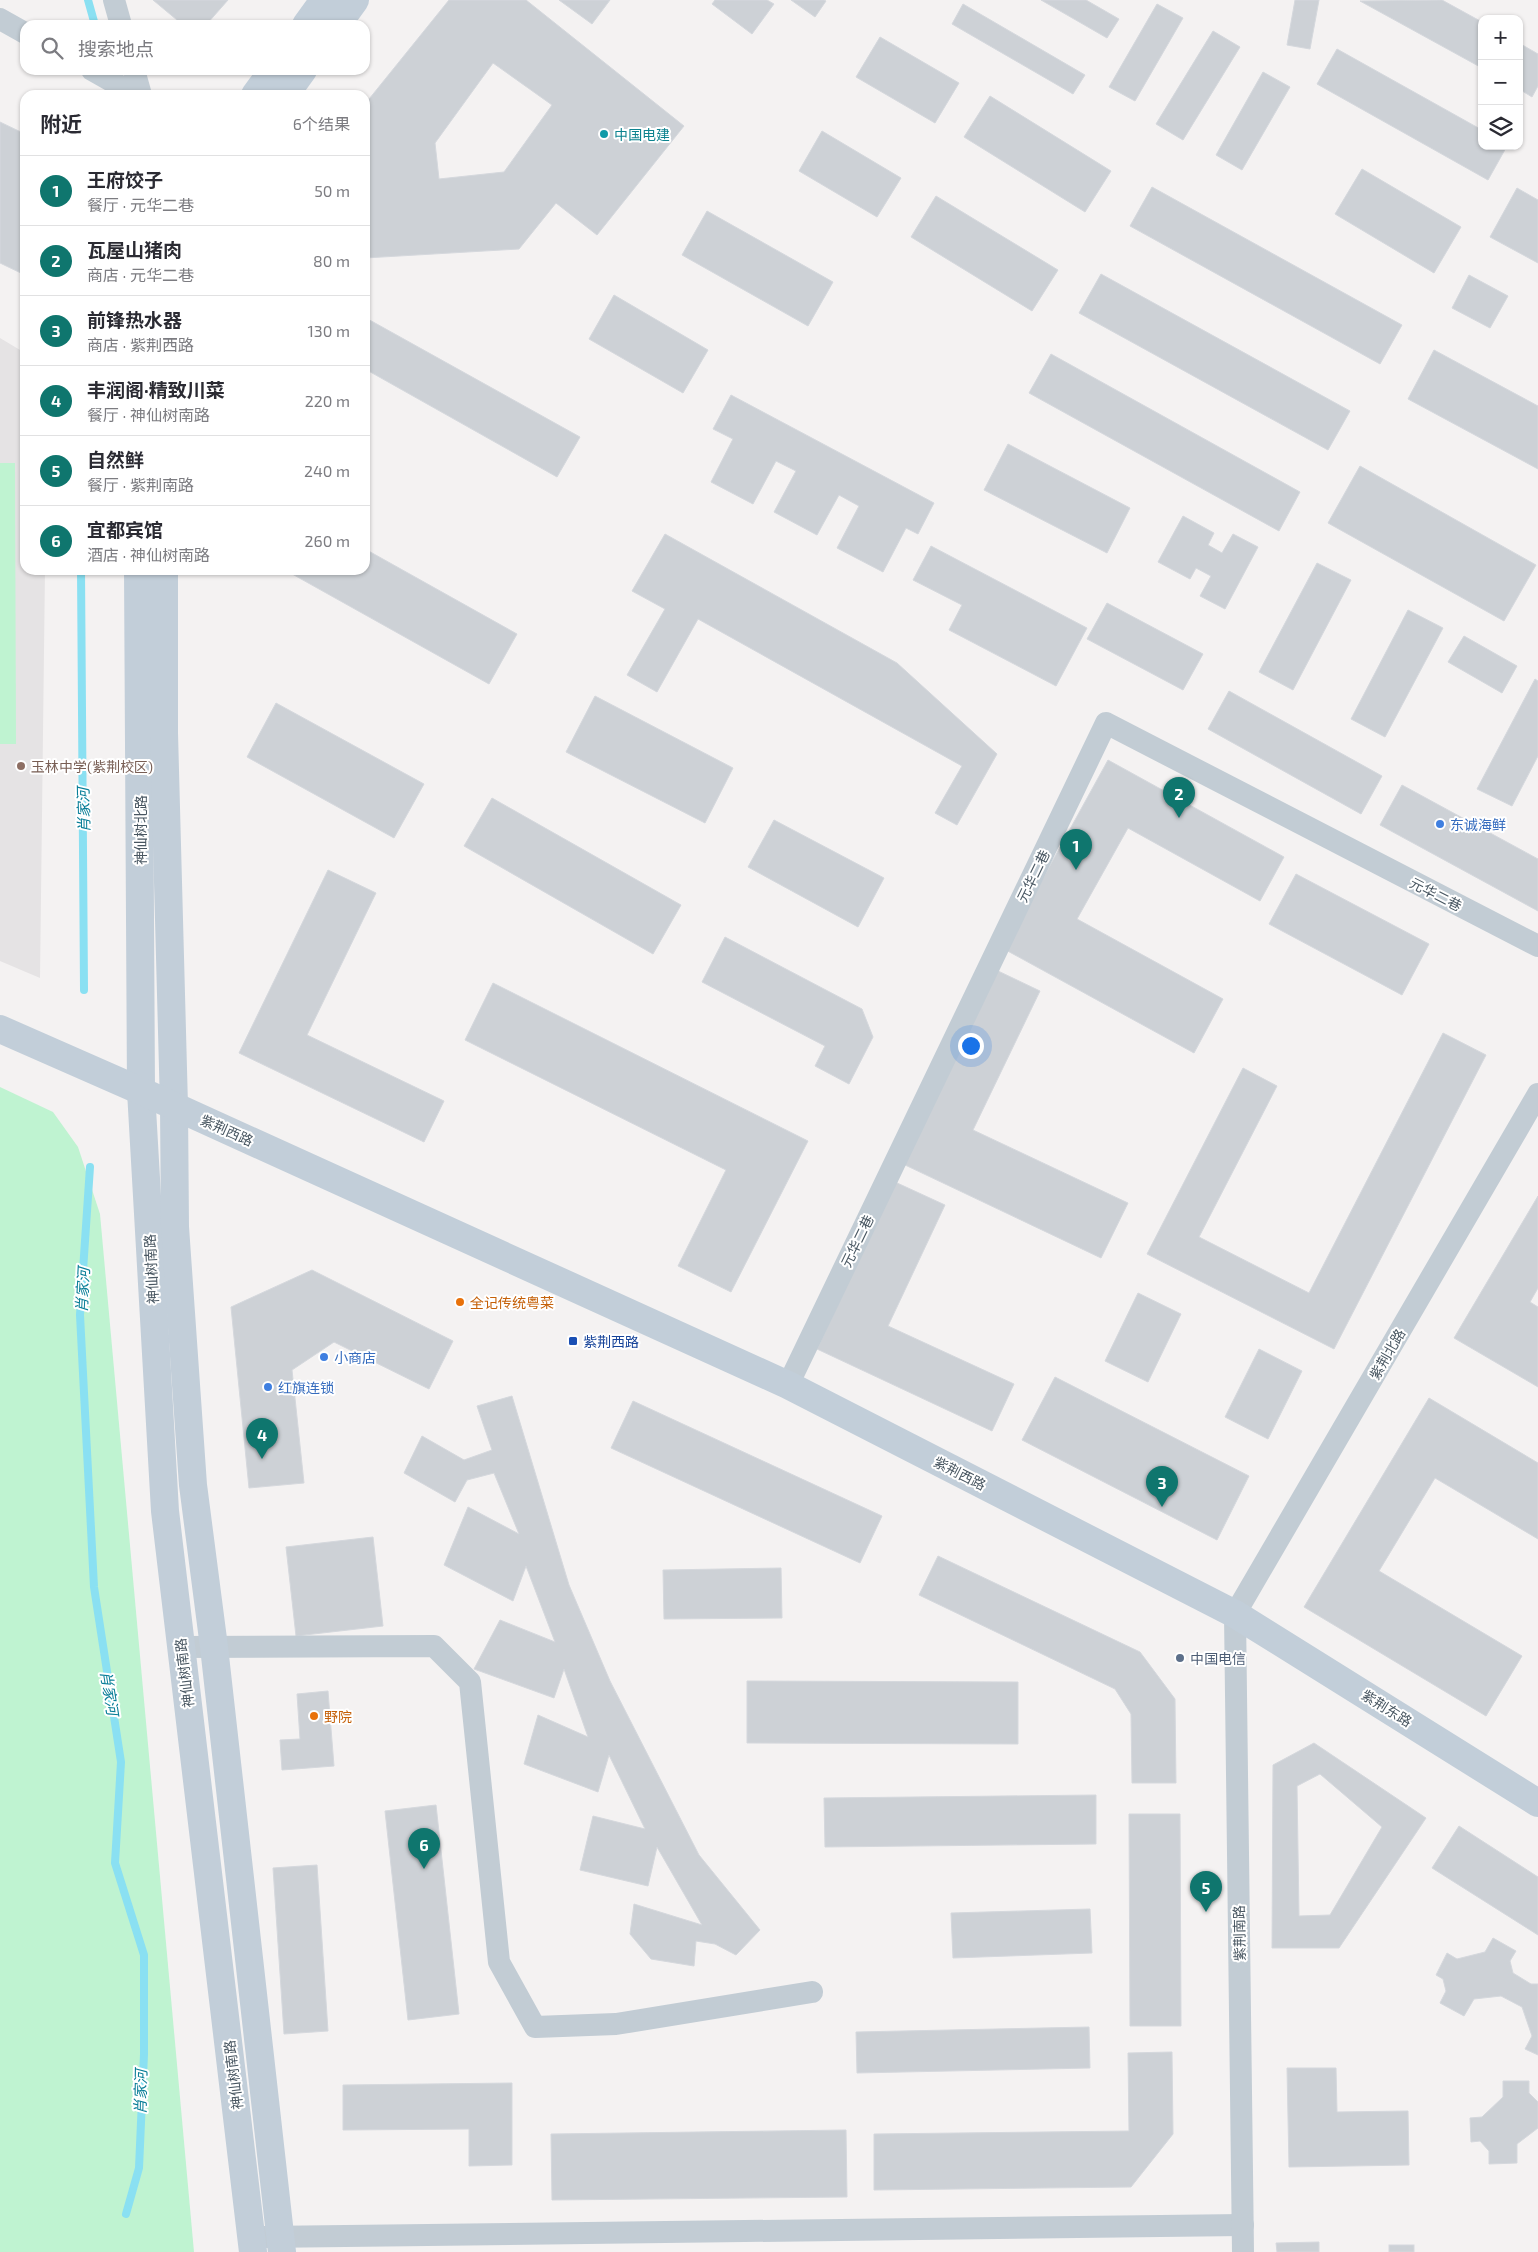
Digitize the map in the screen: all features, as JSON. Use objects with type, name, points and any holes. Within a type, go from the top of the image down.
[{"type":"main road","points":[[310,20],[324,0]]},
{"type":"main road","points":[[341,20],[355,0]]},
{"type":"main road","points":[[259,90],[269,75]]},
{"type":"main road","points":[[289,90],[299,75]]},
{"type":"main road","name":"神仙树北路","points":[[138,575],[142,1091]]},
{"type":"main road","points":[[164,575],[164,733],[174,1106],[175,1227],[192,1475],[214,1647],[282,2245]]},
{"type":"main road","name":"紫荆西路","points":[[0,1029],[142,1091],[788,1385],[1235,1614]]},
{"type":"main road","name":"神仙树南路","points":[[142,1091],[165,1511],[253,2245]]},
{"type":"main road","name":"紫荆东路","points":[[1235,1614],[1538,1803]]},
{"type":"street","points":[[114,0],[120,20]]},
{"type":"street","points":[[0,19],[20,30]]},
{"type":"street","points":[[101,75],[127,90]]},
{"type":"street","points":[[135,75],[140,90]]},
{"type":"street","name":"元华二巷","points":[[788,1385],[1106,723],[1538,946]]},
{"type":"street","name":"紫荆北路","points":[[1235,1614],[1538,1094]]},
{"type":"street","name":"紫荆南路","points":[[1235,1614],[1243,2252]]},
{"type":"street","points":[[181,1647],[434,1646],[470,1682],[499,1962],[535,2027],[616,2024],[812,1992]]},
{"type":"street","points":[[253,2245],[1243,2225]]},
{"type":"shaded area","name":"玉林中学(紫荆校区)","points":[[0,338],[20,350],[20,575],[45,575],[40,978],[0,961]]},
{"type":"green space","points":[[0,463],[15,463],[16,744],[0,744]]},
{"type":"green space","points":[[0,1087],[53,1112],[78,1147],[100,1214],[194,2252],[0,2252]]},
{"type":"building","points":[[153,0],[228,0],[210,20],[177,20]]},
{"type":"building","name":"中国电建","points":[[449,0],[526,0],[684,126],[597,235],[556,203],[519,249],[370,258],[370,98]],"holes":[[[493,63],[552,105],[504,172],[439,179],[435,143]]]},
{"type":"building","points":[[559,0],[610,0],[592,24]]},
{"type":"building","points":[[715,0],[767,0],[774,4],[752,34],[712,4]]},
{"type":"building","points":[[791,0],[824,0],[826,1],[815,17]]},
{"type":"building","points":[[1041,0],[1086,0],[1119,19],[1107,38]]},
{"type":"building","points":[[1295,0],[1319,0],[1310,49],[1287,45]]},
{"type":"building","points":[[1442,0],[1478,20],[1478,66],[1360,1]]},
{"type":"building","points":[[963,4],[1085,75],[1073,94],[952,24]]},
{"type":"building","points":[[1157,4],[1183,18],[1135,101],[1109,87]]},
{"type":"building","points":[[1213,31],[1240,47],[1183,140],[1156,124]]},
{"type":"building","points":[[880,37],[959,83],[935,123],[856,77]]},
{"type":"building","points":[[1523,45],[1538,54],[1538,86],[1532,97],[1523,91]]},
{"type":"building","points":[[1337,49],[1478,128],[1478,150],[1505,150],[1488,180],[1317,84]]},
{"type":"building","points":[[1263,72],[1290,87],[1242,170],[1216,155]]},
{"type":"building","points":[[990,96],[1111,171],[1085,212],[964,137]]},
{"type":"building","points":[[0,122],[20,132],[20,273],[0,263]]},
{"type":"building","points":[[822,131],[901,178],[877,217],[799,171]]},
{"type":"building","points":[[1362,169],[1461,227],[1434,273],[1335,214]]},
{"type":"building","points":[[1152,187],[1402,325],[1380,364],[1130,226]]},
{"type":"building","points":[[1517,188],[1538,200],[1538,263],[1490,237]]},
{"type":"building","points":[[936,196],[1058,270],[1032,311],[911,237]]},
{"type":"building","points":[[707,211],[833,282],[808,326],[682,255]]},
{"type":"building","points":[[1101,274],[1350,411],[1328,450],[1079,313]]},
{"type":"building","points":[[1469,275],[1508,296],[1490,328],[1452,308]]},
{"type":"building","points":[[614,295],[708,350],[683,393],[589,339]]},
{"type":"building","points":[[370,320],[580,437],[557,477],[370,372]]},
{"type":"building","points":[[1434,350],[1538,406],[1538,469],[1408,399]]},
{"type":"building","points":[[1051,354],[1300,492],[1279,531],[1029,393]]},
{"type":"building","points":[[731,395],[934,503],[918,534],[906,528],[883,572],[837,548],[859,506],[839,495],[817,535],[774,512],[796,471],[776,461],[753,504],[711,482],[733,439],[713,429]]},
{"type":"building","points":[[1008,444],[1130,508],[1107,553],[984,490]]},
{"type":"building","points":[[1360,466],[1536,565],[1504,621],[1328,523]]},
{"type":"building","points":[[1183,516],[1214,533],[1208,545],[1222,553],[1233,534],[1258,547],[1225,609],[1200,596],[1211,576],[1196,568],[1190,579],[1158,562]]},
{"type":"building","points":[[665,534],[897,663],[997,754],[957,825],[935,813],[962,766],[698,619],[657,692],[627,675],[665,609],[632,591]]},
{"type":"building","points":[[931,546],[1087,628],[1056,686],[949,630],[962,605],[913,580]]},
{"type":"building","points":[[370,552],[517,634],[489,684],[294,575],[370,575]]},
{"type":"building","points":[[1317,563],[1351,580],[1293,690],[1259,672]]},
{"type":"building","points":[[1107,603],[1203,654],[1183,690],[1087,639]]},
{"type":"building","points":[[1408,610],[1443,628],[1385,737],[1351,719]]},
{"type":"building","points":[[1464,636],[1517,666],[1502,693],[1448,662]]},
{"type":"building","points":[[1535,679],[1538,681],[1538,756],[1512,806],[1477,789]]},
{"type":"building","points":[[1229,691],[1382,776],[1361,814],[1208,729]]},
{"type":"building","points":[[595,696],[733,768],[705,823],[566,752]]},
{"type":"building","points":[[276,703],[424,784],[394,838],[247,757]]},
{"type":"building","points":[[1108,760],[1284,857],[1260,901],[1128,828],[1077,919],[1223,999],[1194,1053],[1004,949]]},
{"type":"building","points":[[1402,785],[1538,859],[1538,911],[1380,825]]},
{"type":"building","points":[[492,798],[681,905],[653,954],[464,846]]},
{"type":"building","points":[[774,820],[884,878],[858,927],[748,867]]},
{"type":"building","points":[[328,870],[376,893],[307,1035],[444,1101],[424,1142],[239,1053]]},
{"type":"building","points":[[1296,874],[1429,944],[1402,995],[1269,924]]},
{"type":"building","points":[[725,937],[862,1009],[873,1037],[849,1084],[815,1066],[825,1046],[702,982]]},
{"type":"building","points":[[996,970],[1040,991],[973,1130],[1128,1203],[1101,1258],[903,1164]]},
{"type":"building","points":[[493,983],[808,1141],[731,1292],[678,1266],[726,1170],[465,1040]]},
{"type":"building","points":[[1443,1033],[1486,1055],[1334,1349],[1147,1254],[1243,1068],[1277,1086],[1199,1237],[1309,1293]]},
{"type":"building","points":[[895,1182],[945,1205],[888,1326],[1014,1384],[992,1431],[817,1349]]},
{"type":"building","points":[[1538,1196],[1538,1288],[1530,1302],[1538,1307],[1538,1387],[1454,1338]]},
{"type":"building","points":[[312,1270],[453,1341],[429,1389],[334,1342],[292,1370],[304,1483],[249,1488],[231,1307]]},
{"type":"building","points":[[1138,1293],[1181,1314],[1148,1382],[1105,1361]]},
{"type":"building","points":[[1259,1349],[1302,1371],[1268,1439],[1225,1417]]},
{"type":"building","points":[[1055,1377],[1249,1476],[1217,1540],[1022,1440]]},
{"type":"building","points":[[512,1396],[569,1585],[610,1681],[699,1855],[760,1930],[736,1955],[715,1944],[696,1941],[694,1966],[651,1959],[630,1934],[634,1904],[702,1925],[657,1847],[648,1886],[580,1870],[593,1816],[645,1829],[609,1755],[598,1792],[524,1764],[538,1715],[588,1737],[564,1669],[554,1698],[474,1669],[500,1620],[555,1642],[526,1566],[513,1601],[444,1565],[468,1507],[519,1534],[494,1473],[467,1480],[455,1502],[404,1473],[422,1436],[464,1460],[492,1450],[477,1406]]},
{"type":"building","points":[[1429,1398],[1538,1463],[1538,1539],[1435,1478],[1379,1571],[1522,1656],[1486,1716],[1304,1607]]},
{"type":"building","points":[[633,1401],[882,1516],[860,1563],[611,1448]]},
{"type":"building","points":[[373,1537],[383,1626],[296,1636],[286,1547]]},
{"type":"building","points":[[938,1556],[1140,1652],[1175,1699],[1176,1783],[1132,1783],[1131,1714],[1115,1689],[919,1595]]},
{"type":"building","points":[[781,1568],[782,1618],[664,1619],[663,1570]]},
{"type":"building","points":[[747,1681],[1018,1682],[1018,1744],[747,1743]]},
{"type":"building","name":"野院","points":[[328,1691],[334,1766],[282,1770],[280,1740],[300,1739],[297,1694]]},
{"type":"building","points":[[1314,1743],[1426,1818],[1339,1948],[1272,1948],[1273,1765]],"holes":[[[1320,1774],[1382,1827],[1330,1915],[1299,1916],[1297,1786]]]},
{"type":"building","points":[[1096,1795],[1096,1844],[825,1847],[824,1798]]},
{"type":"building","points":[[436,1805],[459,2014],[408,2020],[385,1811]]},
{"type":"building","points":[[1129,1814],[1180,1814],[1181,2026],[1130,2026]]},
{"type":"building","points":[[1459,1826],[1538,1877],[1538,1935],[1432,1868]]},
{"type":"building","points":[[317,1865],[328,2031],[284,2034],[273,1868]]},
{"type":"building","points":[[1090,1909],[1092,1953],[953,1958],[951,1913]]},
{"type":"building","points":[[1493,1938],[1516,1951],[1510,1961],[1513,1973],[1531,1984],[1538,1984],[1538,2055],[1525,2049],[1532,2036],[1522,2007],[1501,1996],[1474,1999],[1464,2016],[1440,2003],[1446,1991],[1443,1979],[1436,1975],[1447,1953],[1457,1959],[1485,1952]]},
{"type":"building","points":[[1089,2027],[1090,2068],[857,2073],[856,2032]]},
{"type":"building","points":[[1172,2052],[1173,2134],[1131,2187],[874,2190],[874,2134],[1129,2131],[1128,2053]]},
{"type":"building","points":[[1287,2068],[1336,2068],[1337,2112],[1408,2111],[1409,2165],[1289,2167]]},
{"type":"building","points":[[1503,2081],[1529,2081],[1529,2093],[1538,2102],[1538,2128],[1517,2144],[1517,2163],[1489,2164],[1489,2151],[1480,2141],[1471,2142],[1470,2118],[1482,2117],[1503,2097]]},
{"type":"building","points":[[512,2083],[512,2165],[469,2166],[469,2129],[343,2130],[343,2085]]},
{"type":"building","points":[[846,2130],[847,2197],[552,2200],[551,2134]]},
{"type":"building","points":[[1319,2242],[1319,2252],[1277,2252],[1276,2243]]},
{"type":"building","points":[[1389,2245],[1414,2245],[1414,2252],[1389,2252]]},
{"type":"waterway","name":"肖家河","points":[[88,0],[94,20]]},
{"type":"waterway","name":"肖家河","points":[[81,575],[84,990]]},
{"type":"waterway","name":"肖家河","points":[[90,1167],[80,1315],[94,1587],[121,1762],[115,1863],[144,1955],[144,2054],[139,2168],[126,2214]]},
{"type":"place","name":"中国电建","points":[[604,134]]},
{"type":"place","name":"玉林中学(紫荆校区)","points":[[21,766]]},
{"type":"place","name":"瓦屋山猪肉","points":[[1179,818]]},
{"type":"place","name":"东诚海鲜","points":[[1440,824]]},
{"type":"place","name":"王府饺子","points":[[1076,870]]},
{"type":"place","name":"全记传统粤菜","points":[[460,1302]]},
{"type":"place","name":"紫荆西路","points":[[573,1341]]},
{"type":"place","name":"小商店","points":[[324,1357]]},
{"type":"place","name":"红旗连锁","points":[[268,1387]]},
{"type":"place","name":"丰润阁·精致川菜","points":[[262,1459]]},
{"type":"place","name":"前锋热水器","points":[[1162,1507]]},
{"type":"place","name":"中国电信","points":[[1180,1658]]},
{"type":"place","name":"野院","points":[[314,1716]]},
{"type":"place","name":"宜都宾馆","points":[[424,1869]]},
{"type":"place","name":"自然鲜","points":[[1206,1912]]}]
